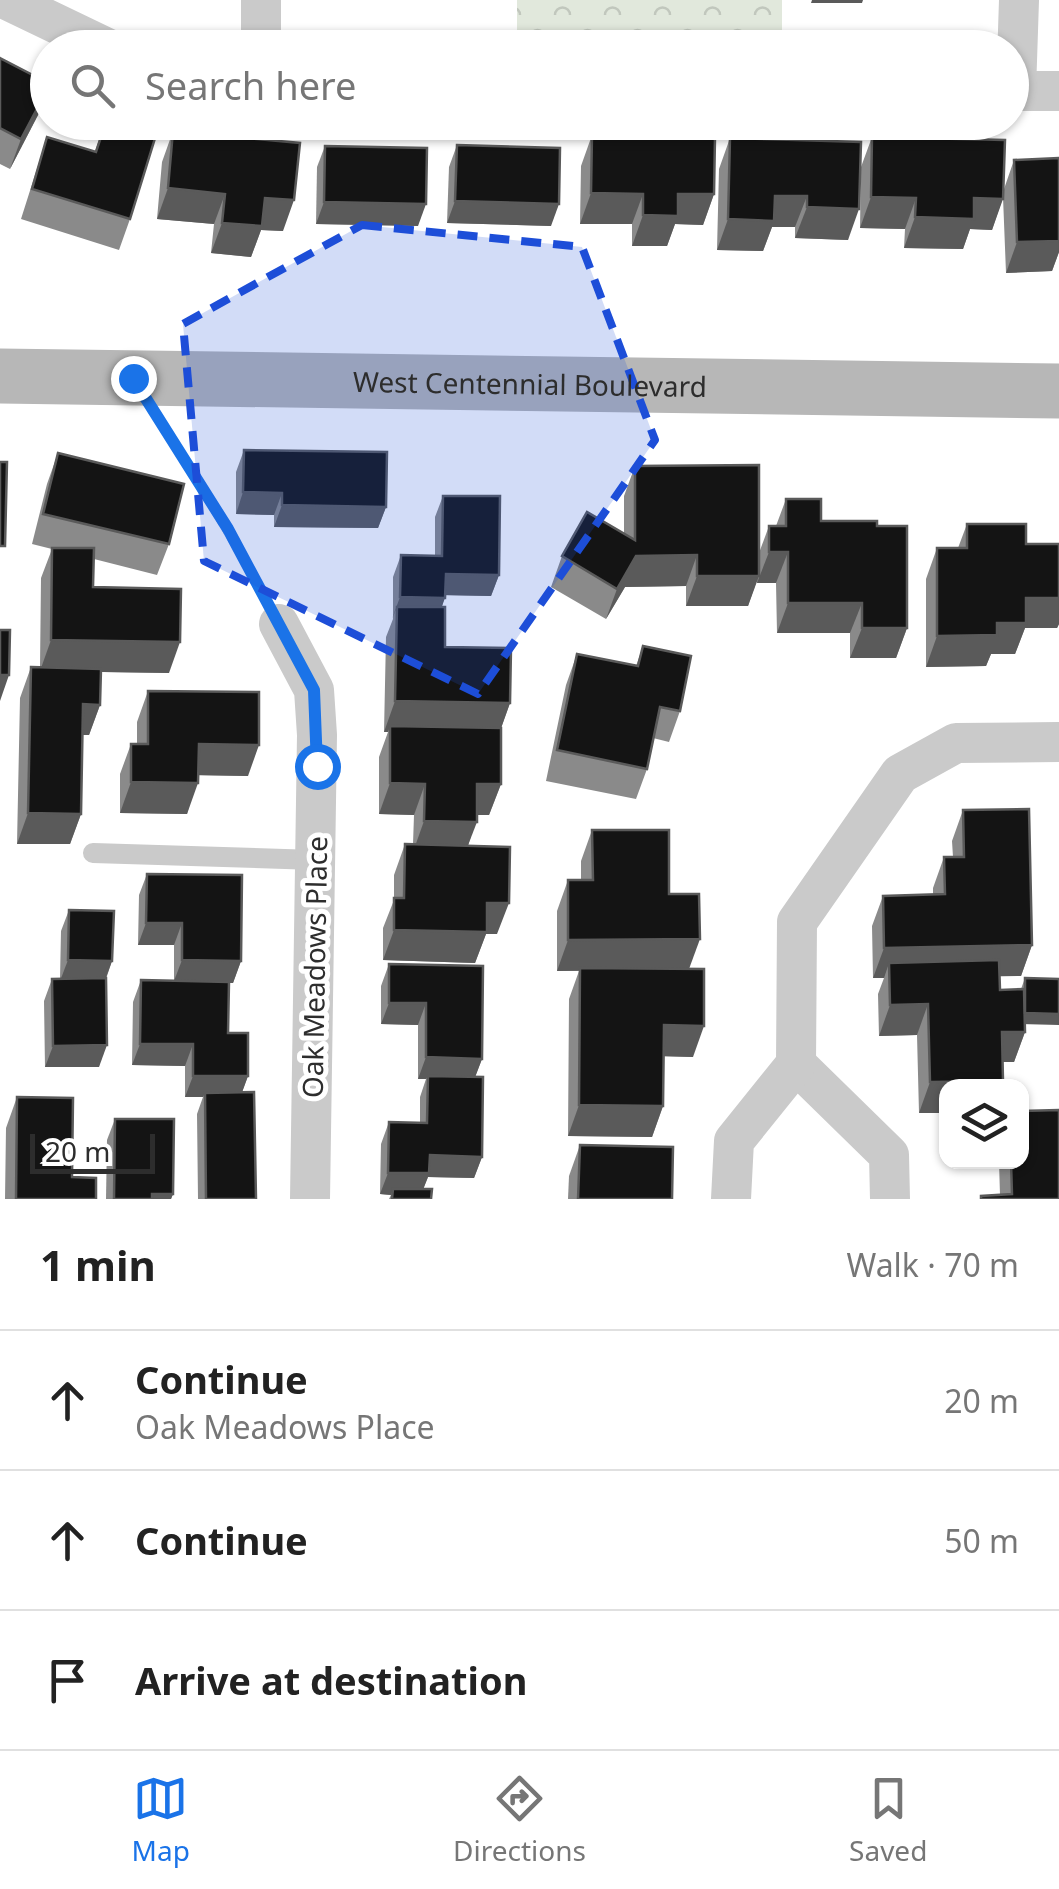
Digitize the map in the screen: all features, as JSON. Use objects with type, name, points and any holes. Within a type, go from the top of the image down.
[{"type":"main road","name":"West Centennial Boulevard","points":[[0,376],[1059,391]]},
{"type":"street","points":[[6,0],[70,30]]},
{"type":"street","points":[[261,30],[262,0]]},
{"type":"street","points":[[1017,30],[1019,0]]},
{"type":"street","points":[[1029,91],[1059,91]]},
{"type":"street","name":"Oak Meadows Place","points":[[279,624],[314,690],[316,860],[310,1199]]},
{"type":"street","points":[[732,1199],[734,1141],[796,1064],[798,922],[900,774],[956,743],[1059,742]]},
{"type":"street","points":[[796,1064],[888,1156],[890,1199]]},
{"type":"lane","points":[[93,854],[316,860]]},
{"type":"path","points":[[133,378],[228,529],[279,624]]},
{"type":"highlighted area","points":[[362,225],[582,247],[655,440],[478,694],[204,561],[183,324]]},
{"type":"green space","points":[[517,0],[782,0],[782,30],[517,30]]},
{"type":"building","points":[[0,58],[30,74],[30,122],[21,139],[0,128]]},
{"type":"building","points":[[46,140],[96,152],[100,140],[154,140],[130,219],[32,189]]},
{"type":"building","points":[[172,140],[300,143],[294,200],[265,198],[262,226],[222,223],[225,194],[168,188]]},
{"type":"building","points":[[592,140],[715,140],[714,194],[678,194],[678,216],[643,215],[643,194],[591,193]]},
{"type":"building","points":[[730,140],[861,142],[859,209],[807,207],[807,196],[775,196],[774,221],[728,219]]},
{"type":"building","points":[[872,140],[1005,140],[1003,199],[974,198],[974,219],[915,217],[916,198],[871,197]]},
{"type":"building","points":[[457,145],[560,148],[559,204],[455,201]]},
{"type":"building","points":[[325,146],[427,148],[426,204],[324,202]]},
{"type":"building","points":[[1059,158],[1059,241],[1017,242],[1014,160]]},
{"type":"building","points":[[244,450],[387,452],[386,507],[282,505],[282,493],[243,492]]},
{"type":"building","points":[[58,453],[184,484],[169,544],[43,514]]},
{"type":"building","points":[[0,462],[7,462],[5,546],[0,546]]},
{"type":"building","points":[[759,465],[759,576],[697,576],[697,555],[636,556],[617,589],[562,556],[587,512],[635,540],[635,466]]},
{"type":"building","points":[[443,496],[500,496],[499,575],[446,574],[445,598],[400,597],[401,555],[442,556]]},
{"type":"building","points":[[786,499],[821,499],[821,521],[877,521],[877,526],[907,526],[907,628],[862,628],[862,603],[788,603],[788,552],[769,552],[769,526],[786,526]]},
{"type":"building","points":[[967,524],[1026,524],[1026,544],[1059,544],[1059,598],[1026,598],[1026,623],[997,623],[997,635],[937,636],[937,548],[967,548]]},
{"type":"building","points":[[52,548],[94,548],[93,587],[181,589],[180,642],[51,640]]},
{"type":"building","points":[[397,607],[445,607],[445,647],[511,648],[510,703],[395,701]]},
{"type":"building","points":[[0,630],[10,630],[9,675],[0,675]]},
{"type":"building","points":[[643,646],[691,656],[680,711],[660,707],[647,769],[557,750],[577,654],[638,666]]},
{"type":"building","points":[[31,667],[101,669],[100,705],[83,704],[81,814],[28,813]]},
{"type":"building","points":[[148,691],[259,692],[259,745],[199,744],[198,783],[131,782],[131,744],[148,744]]},
{"type":"building","points":[[390,726],[501,728],[501,784],[477,784],[477,822],[424,821],[425,784],[390,783]]},
{"type":"building","points":[[1029,809],[1032,945],[884,948],[883,896],[945,894],[944,857],[964,857],[963,810]]},
{"type":"building","points":[[592,830],[669,830],[669,894],[699,894],[700,939],[568,940],[568,880],[593,880]]},
{"type":"building","points":[[405,844],[510,847],[509,903],[487,903],[487,932],[394,930],[394,898],[404,898]]},
{"type":"building","points":[[147,874],[242,875],[241,961],[182,960],[182,923],[146,923]]},
{"type":"building","points":[[69,910],[114,911],[112,961],[68,960]]},
{"type":"building","points":[[999,960],[1000,990],[1024,989],[1025,1032],[1002,1032],[1003,1079],[930,1082],[928,1004],[890,1005],[889,963]]},
{"type":"building","points":[[389,964],[483,966],[482,1059],[426,1057],[426,1003],[389,1003]]},
{"type":"building","points":[[580,968],[704,969],[704,1026],[664,1025],[663,1106],[579,1105]]},
{"type":"building","points":[[106,978],[107,1045],[53,1046],[52,979]]},
{"type":"building","points":[[1025,978],[1059,979],[1059,1014],[1025,1013]]},
{"type":"building","points":[[141,980],[229,982],[228,1033],[248,1033],[248,1076],[193,1076],[193,1044],[140,1044]]},
{"type":"building","points":[[428,1076],[483,1077],[482,1157],[430,1155],[429,1173],[388,1173],[389,1122],[427,1123]]},
{"type":"building","points":[[254,1092],[256,1199],[206,1199],[205,1093]]},
{"type":"building","points":[[17,1097],[73,1098],[72,1177],[96,1178],[96,1199],[16,1199]]},
{"type":"building","points":[[1059,1110],[1059,1199],[981,1199],[1012,1194],[1011,1169],[1029,1169],[1029,1111]]},
{"type":"building","points":[[115,1119],[174,1119],[173,1194],[152,1194],[152,1199],[114,1199]]},
{"type":"building","points":[[580,1145],[673,1147],[672,1199],[578,1199]]},
{"type":"building","points":[[393,1189],[432,1189],[431,1199],[392,1199]]},
{"type":"route","points":[[133,378],[228,529],[314,690],[317,766]]}]
